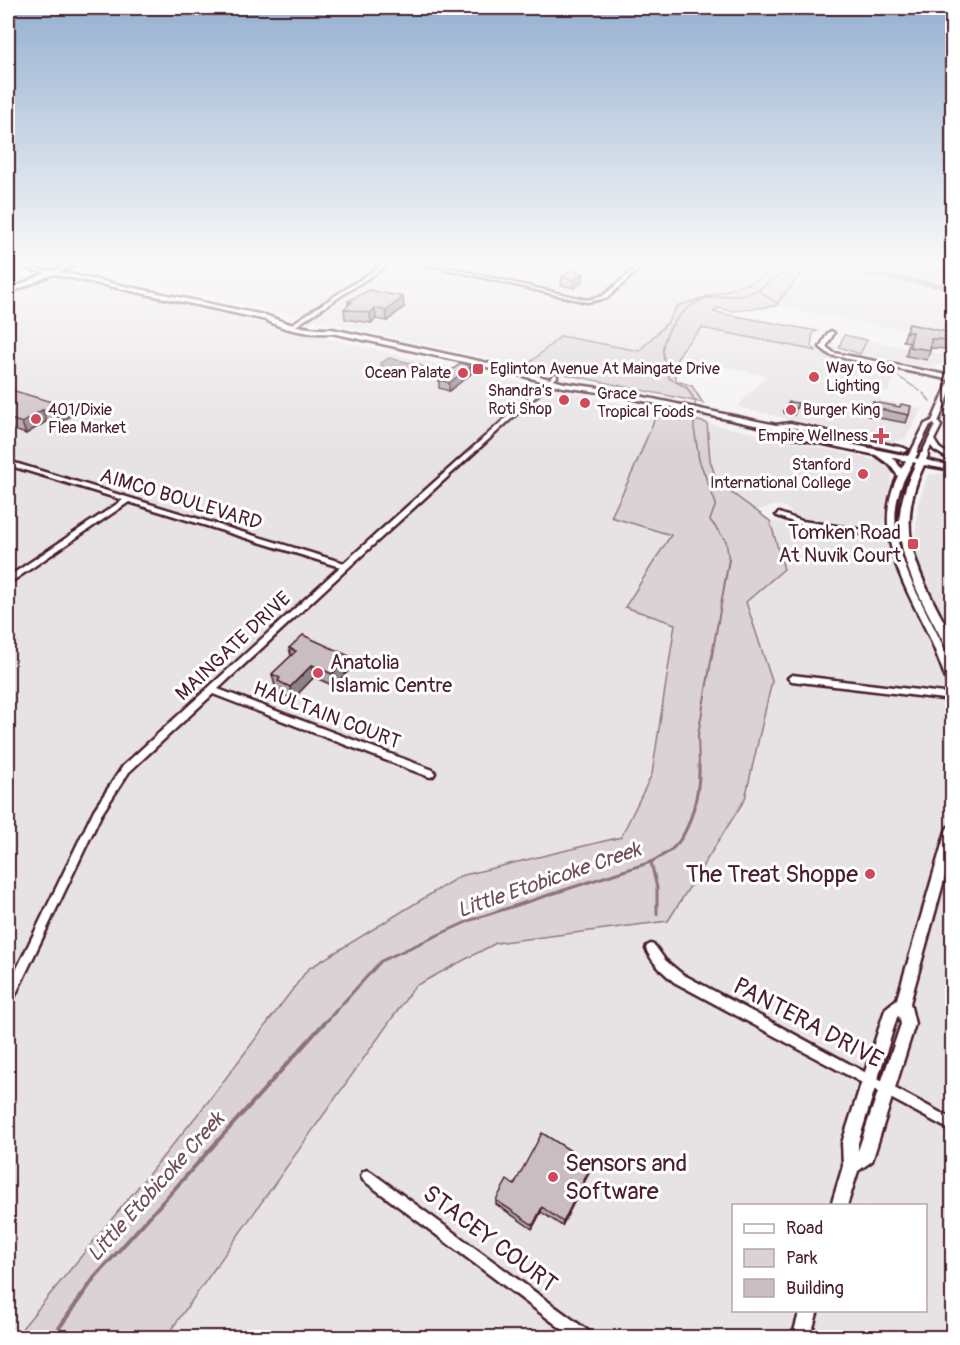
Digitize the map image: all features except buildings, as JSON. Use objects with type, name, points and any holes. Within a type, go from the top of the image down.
[{"type":"main road","points":[[306,327],[319,332],[332,331],[525,374],[533,378],[553,379],[592,391],[606,391],[775,427],[789,434],[872,451],[912,456]]},
{"type":"main road","points":[[775,427],[790,425],[912,456],[952,460]]},
{"type":"main road","points":[[872,451],[893,463],[902,476]]},
{"type":"main road","points":[[912,456],[893,500],[899,537],[906,575],[942,650],[952,682]]},
{"type":"main road","points":[[922,458],[952,469]]},
{"type":"main road","points":[[922,458],[905,507],[899,537],[952,649]]},
{"type":"main road","points":[[913,481],[927,471],[952,469]]},
{"type":"main road","points":[[851,1166],[866,1155],[908,1024],[903,1003],[952,831]]},
{"type":"main road","points":[[841,1204],[851,1166],[850,1143],[891,1013],[903,1003]]},
{"type":"main road","points":[[801,1338],[808,1312]]},
{"type":"street","points":[[831,333],[823,347],[832,354],[952,380],[935,422]]},
{"type":"street","name":"MAINGATE DRIVE","points":[[8,998],[97,813],[110,791],[139,755],[553,379]]},
{"type":"street","points":[[922,458],[938,426],[935,422]]},
{"type":"street","points":[[912,456],[928,424],[935,422]]},
{"type":"street","points":[[932,441],[936,449],[952,460]]},
{"type":"street","name":"AIMCO BOULEVARD","points":[[8,463],[126,501],[345,566]]},
{"type":"street","points":[[8,580],[126,501]]},
{"type":"street","points":[[779,515],[810,524],[899,537]]},
{"type":"street","points":[[792,678],[952,697]]},
{"type":"street","name":"HAULTAIN COURT","points":[[212,690],[430,773]]},
{"type":"street","name":"PANTERA DRIVE","points":[[651,949],[661,964],[678,978],[952,1125]]},
{"type":"street","name":"STACEY COURT","points":[[367,1176],[586,1338]]},
{"type":"shaded area","points":[[8,327],[276,327],[658,411],[612,516],[672,535],[625,607],[675,624],[652,774],[621,837],[460,876],[308,969],[207,1103],[15,1338],[8,1337]]},
{"type":"shaded area","points":[[347,327],[663,327],[639,351],[561,336],[526,366]]},
{"type":"shaded area","points":[[886,327],[952,327],[952,339]]},
{"type":"shaded area","points":[[702,328],[817,351],[837,360],[898,372],[888,392],[883,391],[880,400],[922,409],[905,439],[890,442],[737,407],[766,376],[680,357]]},
{"type":"shaded area","points":[[867,340],[949,356],[945,364],[925,367],[861,354]]},
{"type":"shaded area","points":[[389,358],[425,368],[416,375],[410,376],[378,369],[381,363]]},
{"type":"shaded area","points":[[707,423],[880,461],[891,466],[892,473],[883,525],[878,529],[866,531],[799,520],[785,507],[778,505],[755,511],[717,482],[710,460]]},
{"type":"shaded area","points":[[952,474],[952,1337],[166,1338],[415,986],[495,943],[668,920],[745,799],[772,681],[746,602],[784,569],[770,521],[915,541],[918,504],[928,475]]},
{"type":"green space","points":[[663,327],[794,327],[817,331],[813,333],[811,346],[817,351],[702,328],[681,352],[677,359],[675,374],[677,381],[692,386],[703,403],[526,366],[561,336],[639,351]]},
{"type":"green space","points":[[844,335],[867,340],[860,354],[839,347]]},
{"type":"green space","points":[[658,411],[707,423],[710,460],[717,482],[770,521],[784,569],[746,602],[772,681],[745,799],[668,921],[496,943],[415,986],[166,1337],[15,1337],[207,1103],[308,969],[460,876],[621,837],[652,774],[675,624],[625,607],[671,535],[611,517]]},
{"type":"waterway","name":"Little Etobicoke Creek","points":[[671,327],[665,338],[664,359],[669,368],[669,378],[687,388],[695,401],[694,428],[699,460],[716,504],[710,520],[726,541],[729,560]]},
{"type":"waterway","points":[[899,377],[920,391]]},
{"type":"waterway","points":[[923,393],[930,401]]},
{"type":"waterway","name":"Little Etobicoke Creek","points":[[699,766],[698,735],[729,560]]},
{"type":"waterway","name":"Little Etobicoke Creek","points":[[651,862],[673,848],[686,829],[696,796],[699,766]]},
{"type":"waterway","name":"Little Etobicoke Creek","points":[[324,1024],[381,961],[471,920],[651,862]]},
{"type":"waterway","points":[[651,862],[657,888],[657,914]]},
{"type":"waterway","name":"Little Etobicoke Creek","points":[[52,1338],[95,1277],[325,1022]]},
{"type":"place","name":"Eglinton Avenue At Maingate Drive","points":[[478,369]]},
{"type":"place","name":"Ocean Palate","points":[[463,373]]},
{"type":"place","name":"Way to Go Lighting","points":[[814,377]]},
{"type":"place","name":"Shandra's Roti Shop","points":[[564,400]]},
{"type":"place","name":"Grace Tropical Foods","points":[[585,403]]},
{"type":"place","name":"Burger King","points":[[791,410]]},
{"type":"place","name":"401/Dixie Flea Market","points":[[36,419]]},
{"type":"place","name":"Empire Wellness","points":[[881,436]]},
{"type":"place","name":"Stanford International College","points":[[863,474]]},
{"type":"place","name":"Tomken Road At Nuvik Court","points":[[913,544]]},
{"type":"place","name":"Anatolia Islamic Centre","points":[[318,673]]},
{"type":"place","name":"The Treat Shoppe","points":[[870,874]]},
{"type":"place","name":"Sensors and Software","points":[[553,1177]]}]
